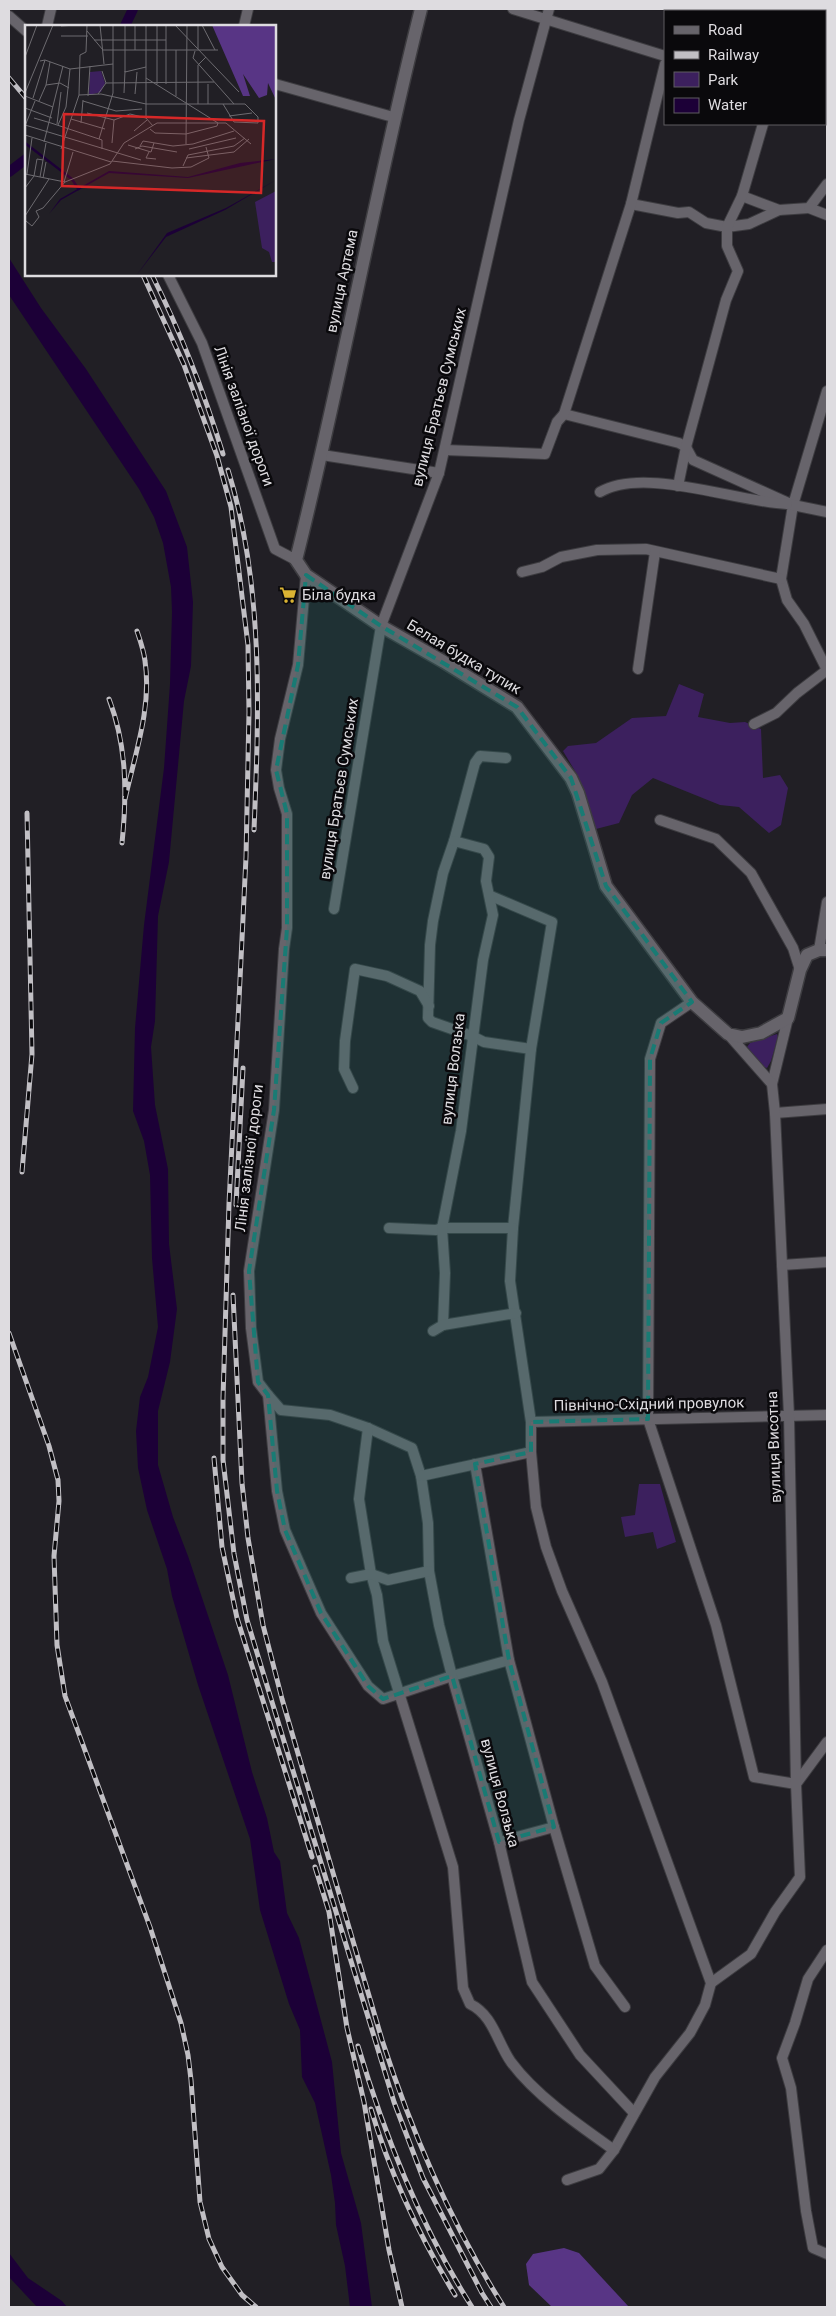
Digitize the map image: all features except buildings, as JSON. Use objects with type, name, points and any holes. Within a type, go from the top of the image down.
[{"type":"street","points":[[47,25],[50,9]]},
{"type":"street","points":[[244,25],[248,9]]},
{"type":"street","name":"вулиця Артема","points":[[296,560],[322,455],[393,117],[421,9]]},
{"type":"street","points":[[512,9],[548,14],[664,56]]},
{"type":"street","name":"вулиця Братьєв Сумських","points":[[334,909],[382,626],[439,473],[519,120],[548,14]]},
{"type":"street","points":[[9,16],[25,30]]},
{"type":"street","points":[[445,450],[545,454],[557,422],[564,414],[630,204],[664,68]]},
{"type":"street","points":[[276,84],[393,117]]},
{"type":"street","points":[[678,486],[686,447],[726,300],[738,271],[728,246],[727,228],[742,196],[763,125]]},
{"type":"street","points":[[809,208],[827,184]]},
{"type":"street","points":[[742,196],[779,210]]},
{"type":"street","points":[[630,204],[678,213],[689,212],[706,223],[727,228],[749,224],[779,210],[809,208],[827,215]]},
{"type":"street","name":"Лінія залізної дороги","points":[[168,276],[202,343],[276,549],[296,560]]},
{"type":"street","points":[[754,724],[776,713],[797,693],[827,670],[804,624],[787,600],[781,579],[793,504],[827,391]]},
{"type":"street","points":[[564,414],[679,443],[686,447],[693,460],[793,504],[827,512]]},
{"type":"street","points":[[322,455],[439,473]]},
{"type":"street","points":[[600,492],[608,487],[638,483],[678,486],[767,504],[793,504]]},
{"type":"street","points":[[522,572],[542,567],[561,557],[597,550],[646,549],[781,579]]},
{"type":"street","points":[[638,669],[655,552]]},
{"type":"street","name":"Белая будка тупик","points":[[296,560],[306,575],[382,626],[517,707],[563,767],[578,793],[606,886],[692,1002],[728,1034]]},
{"type":"street","name":"Лінія залізної дороги","points":[[306,575],[298,665],[280,739],[276,770],[287,814],[287,928],[274,1110],[250,1271],[251,1328],[258,1382],[268,1395],[277,1491],[285,1530],[321,1613],[368,1686],[383,1699],[400,1695]]},
{"type":"street","points":[[506,758],[480,756],[475,763],[454,841],[443,873],[433,921],[428,1018],[432,1022],[484,1042],[532,1049]]},
{"type":"street","points":[[660,820],[716,839],[752,873],[793,948],[800,970]]},
{"type":"street","name":"вулиця Волзька","points":[[443,1325],[445,1274],[442,1228],[461,1131],[483,960],[493,915],[491,896],[486,881],[489,856],[484,849],[454,841]]},
{"type":"street","points":[[491,896],[552,922],[532,1049],[513,1228],[510,1281],[531,1422],[531,1452],[536,1507],[546,1547],[562,1591],[602,1682],[711,1983],[705,2005],[690,2033],[655,2077],[614,2150],[599,2169],[567,2180]]},
{"type":"street","points":[[728,1034],[742,1037],[761,1033],[788,1018],[800,970],[807,956],[823,950],[827,902]]},
{"type":"street","points":[[353,1088],[344,1069],[345,1041],[356,969],[387,976],[420,991],[430,1007]]},
{"type":"street","points":[[692,1002],[661,1022],[650,1059],[648,1419],[716,1626],[754,1777],[796,1784],[827,1742]]},
{"type":"street","name":"вулиця Висотна","points":[[711,1983],[751,1954],[775,1912],[800,1876],[796,1784],[789,1416],[775,1113],[772,1084],[788,1018]]},
{"type":"street","points":[[728,1034],[772,1084]]},
{"type":"street","points":[[775,1113],[827,1109]]},
{"type":"street","points":[[389,1228],[436,1230],[442,1228],[513,1228]]},
{"type":"street","points":[[782,1265],[827,1262]]},
{"type":"street","points":[[433,1331],[443,1325],[516,1313]]},
{"type":"street","points":[[268,1395],[281,1410],[330,1415],[368,1428],[359,1499],[371,1574],[377,1595],[383,1641],[452,1868],[463,1988],[470,2004],[482,2009],[511,2062],[538,2090],[614,2150]]},
{"type":"street","name":"Північно-Східний провулок","points":[[531,1422],[827,1415]]},
{"type":"street","name":"вулиця Волзька","points":[[368,1428],[412,1448],[421,1476],[428,1523],[429,1571],[452,1676],[499,1842],[532,1982],[580,2055],[634,2113]]},
{"type":"street","points":[[421,1476],[531,1452]]},
{"type":"street","points":[[475,1464],[508,1660],[554,1827],[595,1966],[625,2007]]},
{"type":"street","points":[[351,1578],[371,1574],[388,1580],[429,1571]]},
{"type":"street","points":[[400,1695],[452,1676],[508,1660]]},
{"type":"street","points":[[499,1842],[554,1827]]},
{"type":"street","points":[[827,1950],[808,1979],[782,2058],[791,2088],[806,2211],[813,2248],[827,2254]]},
{"type":"highlighted area","points":[[306,575],[381,626],[517,707],[571,778],[606,886],[692,1002],[661,1023],[650,1059],[648,1419],[531,1422],[531,1452],[475,1464],[509,1660],[554,1827],[499,1842],[452,1676],[383,1699],[368,1686],[321,1613],[285,1530],[277,1491],[268,1395],[258,1382],[249,1271],[274,1110],[287,928],[287,814],[276,770],[298,665]]},
{"type":"green space","points":[[679,684],[704,694],[698,717],[730,723],[745,722],[761,729],[763,778],[780,775],[788,788],[781,825],[769,833],[739,807],[720,805],[653,778],[632,795],[619,823],[596,829],[578,776],[563,751],[568,746],[596,743],[632,718],[666,716]]},
{"type":"green space","points":[[777,1034],[778,1037],[771,1061],[767,1068],[764,1067],[747,1047],[750,1043]]},
{"type":"green space","points":[[639,1484],[660,1484],[676,1542],[657,1549],[653,1532],[625,1537],[621,1517],[635,1515]]},
{"type":"shaded area","points":[[564,2248],[579,2253],[629,2307],[552,2307],[529,2285],[526,2264],[533,2254]]},
{"type":"water","points":[[9,258],[41,308],[86,369],[166,491],[187,547],[193,602],[191,666],[184,701],[169,862],[158,916],[155,1021],[151,1047],[155,1105],[168,1169],[169,1244],[177,1309],[170,1362],[158,1411],[158,1465],[173,1517],[228,1675],[252,1772],[267,1818],[274,1852],[280,1861],[287,1913],[299,1938],[332,2062],[341,2153],[361,2223],[372,2307],[350,2307],[345,2266],[336,2225],[331,2175],[315,2103],[302,2077],[300,2030],[289,2004],[260,1910],[250,1839],[198,1685],[172,1596],[167,1569],[147,1510],[138,1468],[136,1431],[140,1397],[148,1377],[158,1327],[152,1258],[150,1175],[144,1141],[133,1111],[135,1028],[144,925],[164,768],[170,684],[171,587],[163,543],[154,517],[139,489],[9,295]]},
{"type":"water","points":[[9,2253],[28,2278],[62,2301],[67,2307],[37,2307],[9,2277]]},
{"type":"waterway","points":[[125,25],[133,9]]},
{"type":"waterway","points":[[9,172],[25,160]]},
{"type":"railway","points":[[9,78],[25,97]]},
{"type":"railway","points":[[143,276],[184,365],[217,456],[231,507],[248,645],[249,712],[246,857],[229,1204],[223,1398],[223,1460],[234,1554],[247,1620],[394,2102],[423,2178],[491,2307]]},
{"type":"railway","points":[[152,276],[191,363],[223,454]]},
{"type":"railway","points":[[228,470],[240,514],[248,558],[253,604],[257,694],[254,830]]},
{"type":"railway","points":[[125,799],[141,730],[146,696],[147,678],[142,646],[137,631]]},
{"type":"railway","points":[[109,699],[119,734],[124,770],[125,806],[122,843]]},
{"type":"railway","points":[[22,1172],[32,1054],[27,813]]},
{"type":"railway","points":[[236,1205],[243,1068]]},
{"type":"railway","points":[[233,1295],[242,1483],[248,1538],[263,1625],[282,1699],[382,2040],[406,2109],[450,2211],[504,2307]]},
{"type":"railway","points":[[9,1333],[49,1446],[58,1480],[59,1501],[54,1556],[57,1645],[65,1696],[150,1927],[181,2023],[191,2080],[200,2202],[209,2239],[222,2267],[242,2295],[256,2307]]},
{"type":"railway","points":[[214,1458],[222,1547],[237,1618],[312,1857]]},
{"type":"railway","points":[[315,1867],[329,1912],[347,2028],[364,2102],[389,2250],[402,2307]]},
{"type":"railway","points":[[358,2046],[380,2114],[406,2181],[436,2245],[472,2307]]},
{"type":"railway","points":[[371,2109],[387,2157],[407,2205],[455,2295]]},
{"type":"place","name":"Біла будка","points":[[288,595]]}]
